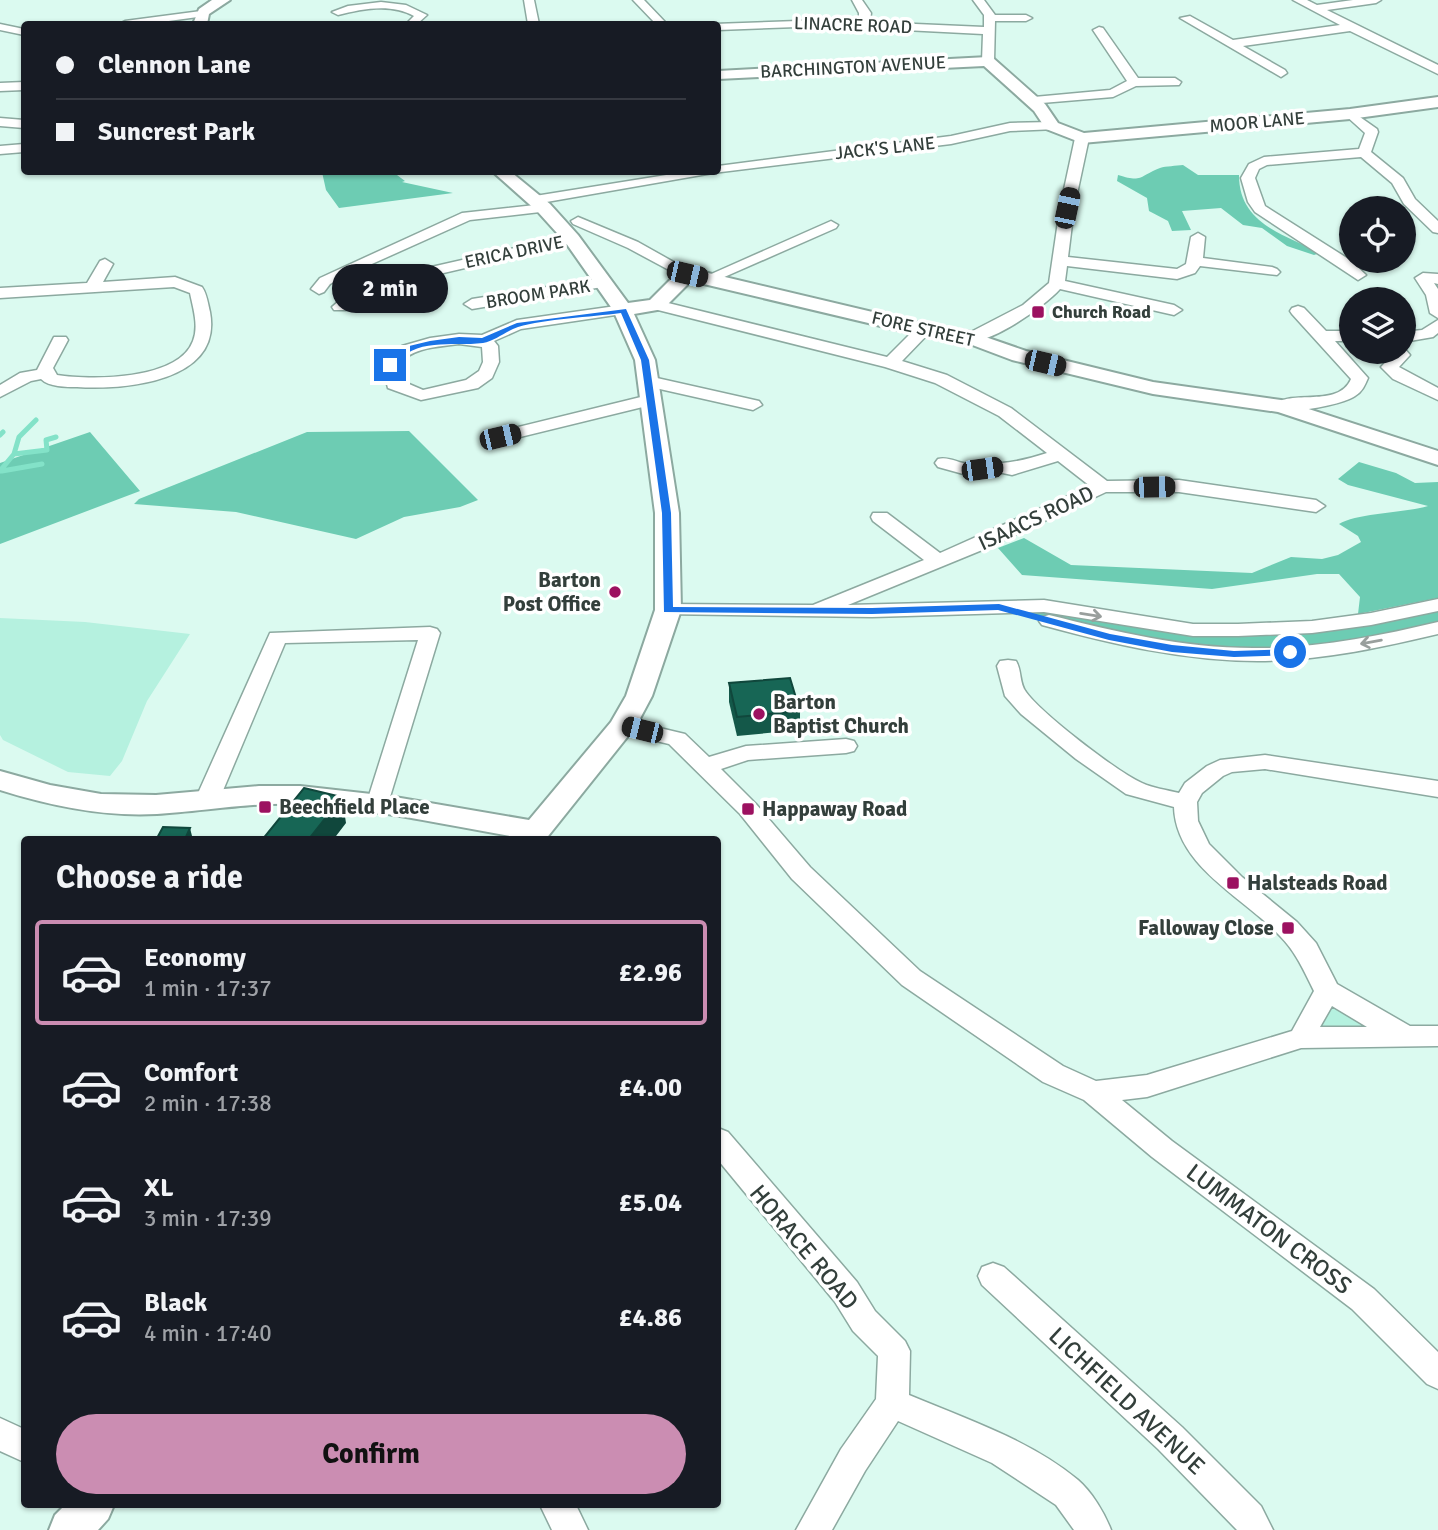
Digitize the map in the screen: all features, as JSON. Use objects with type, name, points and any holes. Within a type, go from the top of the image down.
[{"type":"street","points":[[171,21],[201,19],[223,0]]},
{"type":"street","points":[[529,0],[533,21]]},
{"type":"street","points":[[638,0],[659,21]]},
{"type":"street","points":[[857,0],[864,13],[864,24]]},
{"type":"street","points":[[971,338],[1012,318],[1049,294],[1057,284],[1079,137],[1052,126],[1045,111],[1003,78],[988,61],[989,24],[979,0],[993,0]]},
{"type":"street","points":[[1298,0],[1438,70]]},
{"type":"street","points":[[1314,9],[1376,0]]},
{"type":"street","points":[[338,12],[376,3],[405,5],[421,15],[414,21]]},
{"type":"street","name":"LINACRE ROAD","points":[[721,27],[769,23],[989,24],[1026,18]]},
{"type":"street","points":[[1186,18],[1282,73]]},
{"type":"street","points":[[0,27],[21,33]]},
{"type":"street","points":[[1233,44],[1352,27]]},
{"type":"street","points":[[1099,30],[1134,82]]},
{"type":"street","points":[[0,39],[21,35]]},
{"type":"street","name":"BARCHINGTON AVENUE","points":[[721,75],[988,61]]},
{"type":"street","points":[[1034,102],[1113,93],[1134,82],[1175,82]]},
{"type":"street","points":[[0,87],[21,86]]},
{"type":"street","name":"MOOR LANE","points":[[1079,137],[1350,114],[1438,102]]},
{"type":"street","points":[[1350,114],[1371,132],[1364,153]]},
{"type":"street","points":[[0,122],[21,124]]},
{"type":"street","name":"JACK'S LANE","points":[[721,170],[951,141],[1010,127],[1052,126]]},
{"type":"street","points":[[0,150],[21,148]]},
{"type":"street","points":[[1358,275],[1345,263],[1260,209],[1255,202],[1248,178],[1254,167],[1264,161],[1364,153],[1398,181],[1409,201],[1438,229]]},
{"type":"street","points":[[0,780],[40,793],[94,803],[136,805],[298,795],[378,804],[533,835],[622,726],[639,696],[668,610],[667,513],[645,360],[623,310],[603,283],[575,230],[505,175]]},
{"type":"street","points":[[319,289],[325,281],[349,269],[467,216],[692,175]]},
{"type":"street","points":[[708,279],[831,225]]},
{"type":"street","name":"FORE STREET","points":[[575,230],[633,245],[687,274],[923,330],[971,338],[1019,356],[1153,388],[1281,406],[1438,458]]},
{"type":"street","name":"ERICA DRIVE","points":[[340,307],[359,291],[575,230]]},
{"type":"street","points":[[1061,261],[1177,274],[1189,272],[1195,261],[1198,237]]},
{"type":"street","points":[[1195,261],[1272,272]]},
{"type":"street","points":[[92,288],[105,264]]},
{"type":"street","points":[[656,305],[687,274]]},
{"type":"street","points":[[1438,279],[1423,278],[1434,295],[1438,313]]},
{"type":"street","points":[[0,293],[175,282],[197,290],[204,321],[198,348],[188,360],[147,377],[88,383],[50,379],[45,368],[60,340]]},
{"type":"street","name":"BROOM PARK","points":[[472,304],[603,283]]},
{"type":"street","points":[[1057,284],[1174,310]]},
{"type":"street","name":"ISAACS ROAD","points":[[623,310],[656,305],[891,363],[942,379],[1005,412],[1103,487],[937,561],[818,610]]},
{"type":"street","points":[[484,340],[490,346],[491,362],[486,373],[472,384],[421,395],[394,384],[390,365],[408,349],[459,339],[484,340],[517,325],[623,310]]},
{"type":"street","points":[[1281,406],[1341,398],[1354,392],[1359,386],[1360,378],[1298,311]]},
{"type":"street","points":[[1416,335],[1427,334],[1438,325]]},
{"type":"street","points":[[891,363],[923,330]]},
{"type":"street","points":[[1322,337],[1339,336]]},
{"type":"street","points":[[1392,364],[1389,367],[1399,375],[1438,394]]},
{"type":"street","points":[[0,392],[26,377],[46,373]]},
{"type":"street","points":[[500,437],[648,390],[752,405]]},
{"type":"street","points":[[944,463],[967,470],[998,467],[1012,470],[1062,454]]},
{"type":"street","points":[[1103,487],[1179,486],[1315,506]]},
{"type":"street","points":[[880,517],[937,561]]},
{"type":"street","points":[[668,610],[1044,606],[1193,630],[1238,630],[1312,627],[1371,619],[1438,605]]},
{"type":"street","points":[[999,607],[1109,637],[1172,649],[1234,654],[1339,648],[1438,628]]},
{"type":"street","points":[[207,800],[277,637],[430,633],[378,804]]},
{"type":"street","points":[[1007,666],[1013,691],[1029,709],[1084,754],[1134,789],[1185,802]]},
{"type":"street","points":[[622,726],[677,739],[748,809],[801,873],[911,978],[1053,1074],[1094,1092],[1146,1086],[1301,1038],[1438,1036]]},
{"type":"street","points":[[705,766],[746,753],[846,746]]},
{"type":"street","points":[[1407,1037],[1327,991],[1307,950],[1288,928],[1243,892],[1199,848],[1186,821],[1185,802],[1193,788],[1215,771],[1228,765],[1265,762],[1438,789]]},
{"type":"street","points":[[1301,1038],[1327,991]]},
{"type":"street","name":"LUMMATON CROSS","points":[[1094,1092],[1162,1149],[1363,1299],[1438,1374]]},
{"type":"street","name":"HORACE ROAD","points":[[721,1144],[846,1292],[864,1321],[894,1351],[892,1403]]},
{"type":"street","name":"LICHFIELD AVENUE","points":[[993,1276],[1170,1438],[1249,1518],[1256,1530]]},
{"type":"street","points":[[813,1530],[852,1460],[892,1403],[1004,1452],[1068,1493],[1094,1530]]},
{"type":"street","points":[[0,1433],[21,1445]]},
{"type":"street","points":[[70,1530],[90,1508]]},
{"type":"street","points":[[559,1508],[570,1530]]},
{"type":"green space","points":[[1183,165],[1198,175],[1239,175],[1241,192],[1255,216],[1279,233],[1320,253],[1314,255],[1287,246],[1262,228],[1243,225],[1221,208],[1182,211],[1191,230],[1172,231],[1168,221],[1149,211],[1147,198],[1117,181],[1118,175],[1140,178],[1160,168]]},
{"type":"green space","points":[[323,175],[397,175],[405,181],[402,182],[453,193],[339,208],[326,190]]},
{"type":"green space","points":[[409,431],[478,500],[460,507],[404,517],[356,539],[236,512],[134,504],[139,499],[307,432]]},
{"type":"green space","points":[[90,432],[140,491],[0,544],[0,463]]},
{"type":"green space","points":[[1359,462],[1396,473],[1415,483],[1438,482],[1438,598],[1358,614],[1360,597],[1339,574],[1317,574],[1212,589],[1022,575],[998,548],[1024,538],[1071,565],[1252,573],[1291,557],[1322,559],[1338,555],[1361,542],[1358,536],[1339,524],[1347,520],[1428,506],[1348,485],[1338,479]]},
{"type":"green space","points":[[1438,605],[1438,628],[1266,654],[1109,637],[999,607],[1044,606],[1193,630],[1312,627]]},
{"type":"green space","points":[[0,618],[85,622],[190,634],[147,701],[122,761],[110,776],[68,772],[3,740],[0,735]]},
{"type":"green space","points":[[1327,991],[1407,1037],[1301,1038]]},
{"type":"building","points":[[790,678],[800,711],[737,717],[729,683]]},
{"type":"building","points":[[304,788],[342,797],[311,836],[265,836]]},
{"type":"building","points":[[163,827],[190,828],[186,836],[158,836]]},
{"type":"waterway","points":[[14,454],[19,437],[36,420]]},
{"type":"waterway","points":[[0,435],[3,432]]},
{"type":"waterway","points":[[14,454],[47,450],[46,440],[56,437]]},
{"type":"waterway","points":[[0,471],[14,454]]},
{"type":"waterway","points":[[2,471],[42,464]]},
{"type":"place","name":"Church Road","points":[[1038,312]]},
{"type":"place","name":"Barton Post Office","points":[[615,592]]},
{"type":"place","name":"Barton Baptist Church","points":[[759,714]]},
{"type":"place","name":"Beechfield Place","points":[[265,807]]},
{"type":"place","name":"Happaway Road","points":[[748,809]]},
{"type":"place","name":"Halsteads Road","points":[[1233,883]]},
{"type":"place","name":"Falloway Close","points":[[1288,928]]},
{"type":"route","points":[[390,365],[408,349],[430,343],[459,339],[484,340],[517,325],[623,310],[645,360],[667,513],[668,610],[872,611],[999,607],[1109,637],[1172,649],[1234,654],[1290,652]]}]
